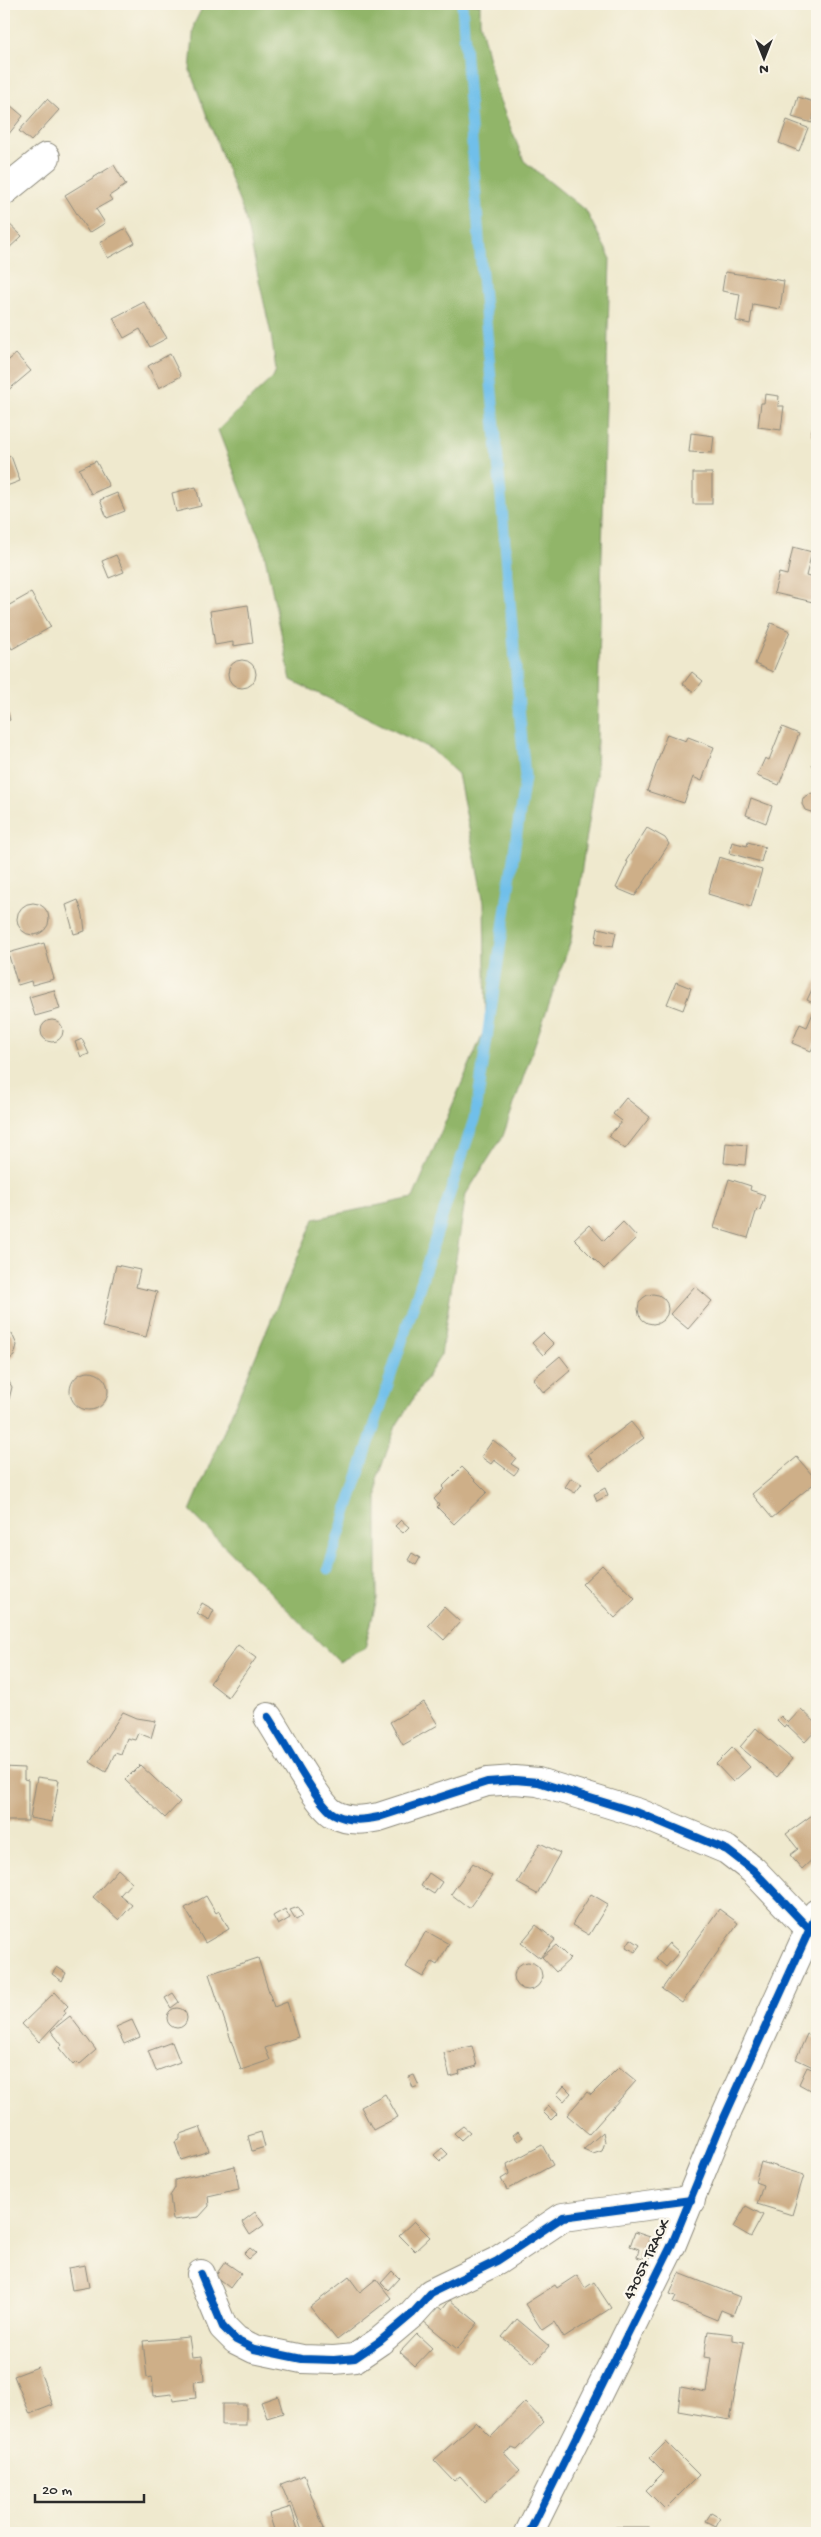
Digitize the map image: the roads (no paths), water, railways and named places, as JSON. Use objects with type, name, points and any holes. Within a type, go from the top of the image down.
[{"type":"street","points":[[4,191],[46,156]]},
{"type":"street","points":[[268,1716],[324,1807],[341,1817],[364,1820],[379,1817],[487,1782],[515,1780],[538,1782],[639,1813],[727,1850],[813,1921]]},
{"type":"street","name":"47057 TRACK","points":[[529,2533],[672,2244],[719,2128],[813,1921]]},
{"type":"street","points":[[201,2274],[223,2327],[236,2340],[254,2349],[302,2359],[334,2360],[355,2358],[380,2342],[412,2314],[431,2293],[498,2261],[563,2217],[691,2200]]},
{"type":"waterway","points":[[328,1569],[476,1113],[525,777],[480,252],[462,4]]}]
